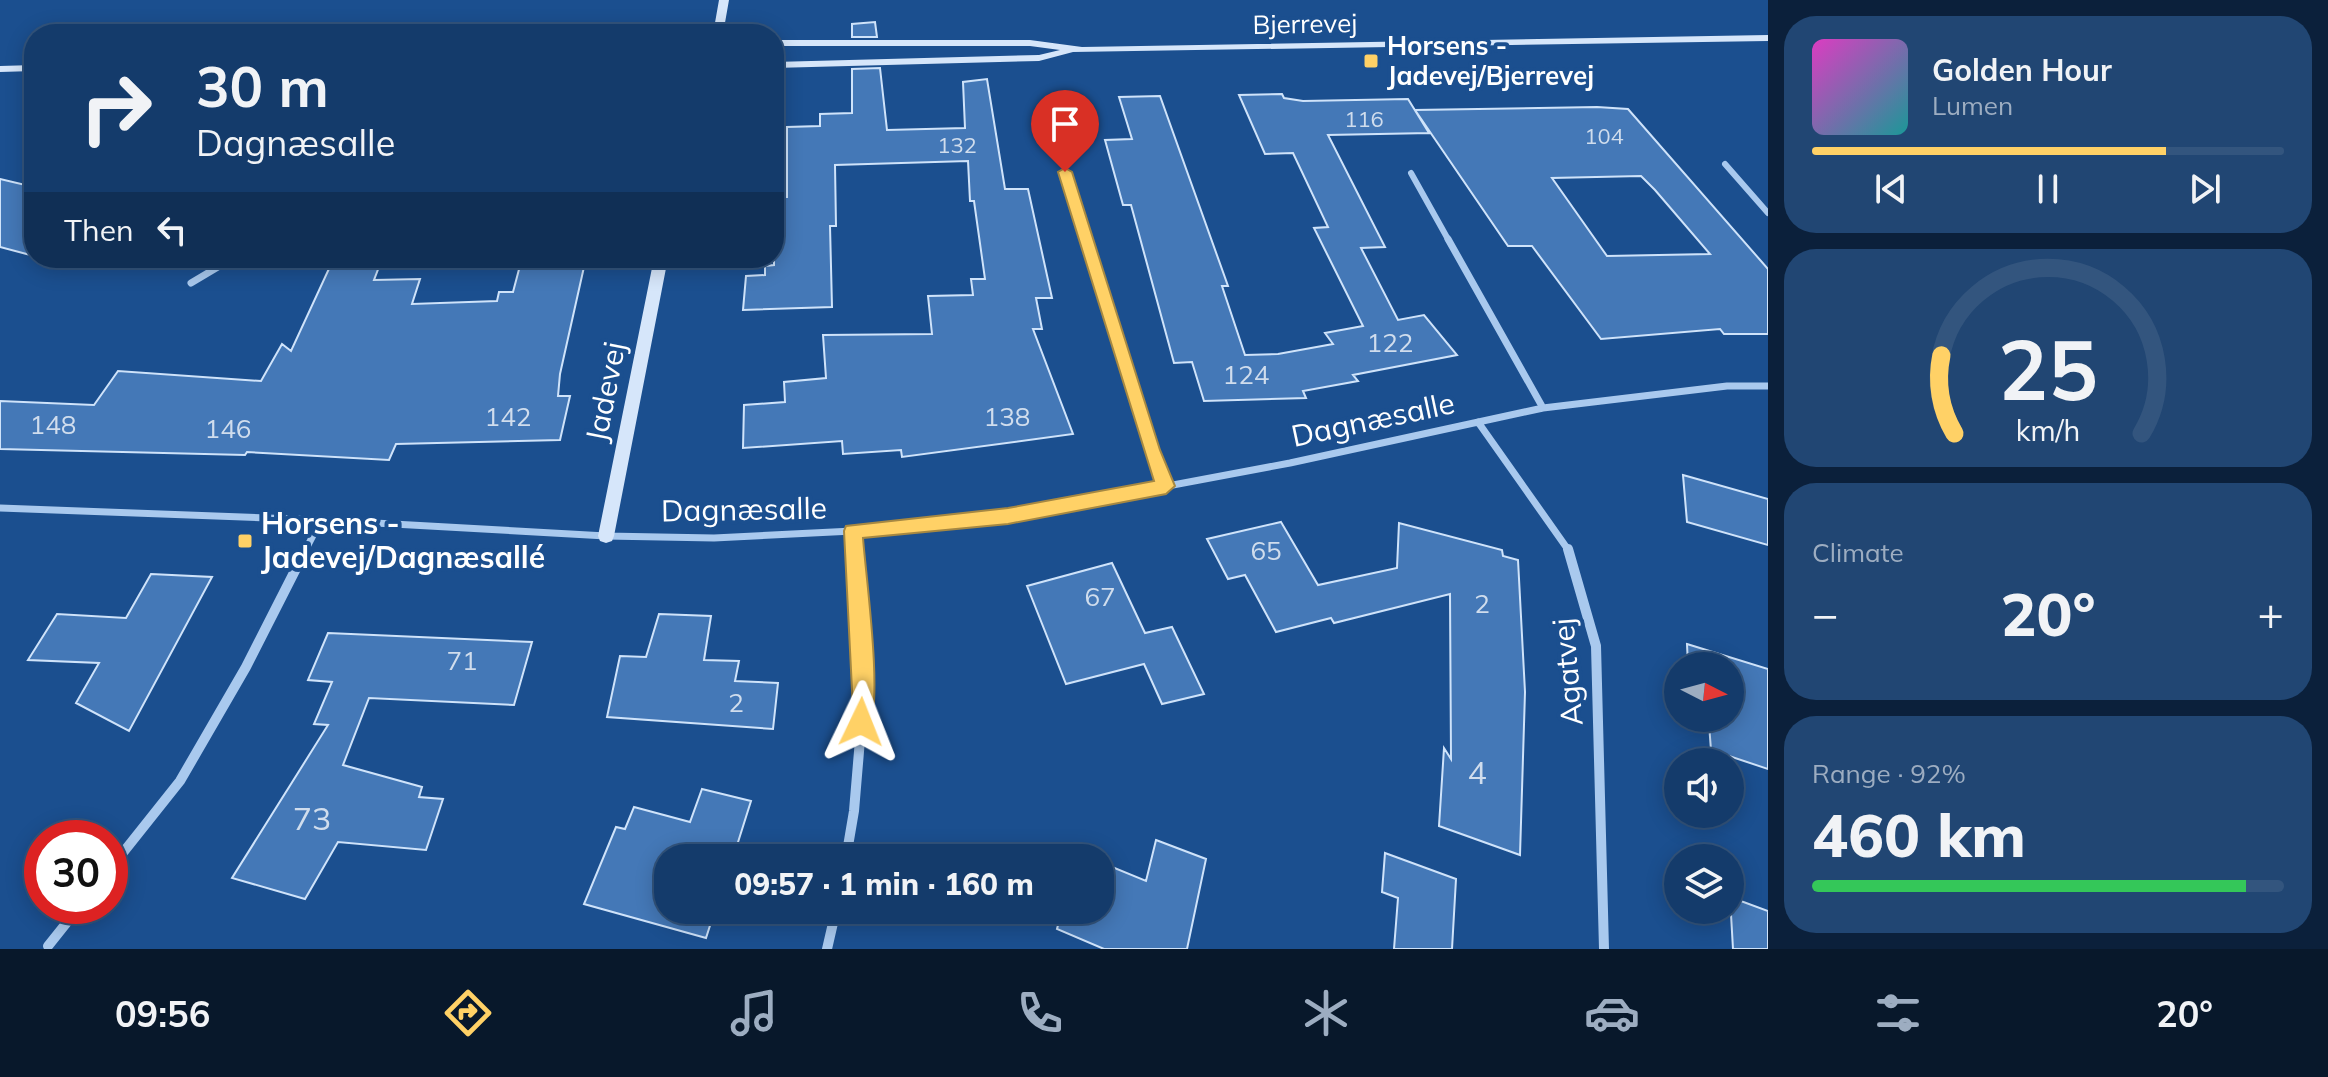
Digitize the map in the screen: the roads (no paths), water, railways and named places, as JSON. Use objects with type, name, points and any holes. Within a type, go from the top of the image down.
[{"type":"street","points":[[720,24],[724,0]]},
{"type":"street","name":"Bjerrevej","points":[[784,43],[1030,43],[1082,50],[1768,38]]},
{"type":"street","name":"Bjerrevej","points":[[784,65],[1039,58],[1082,50]]},
{"type":"street","points":[[0,69],[24,68]]},
{"type":"street","points":[[1725,164],[1768,213]]},
{"type":"street","points":[[1065,172],[1151,450],[1166,486]]},
{"type":"street","points":[[1411,173],[1543,408]]},
{"type":"street","points":[[191,283],[216,268]]},
{"type":"street","name":"Jadevej","points":[[606,536],[659,268]]},
{"type":"street","name":"Dagnæsalle","points":[[0,508],[321,520],[606,536],[714,538],[853,531],[1008,516],[1543,408],[1727,386],[1768,386]]},
{"type":"street","name":"Agatvej","points":[[1478,422],[1569,551],[1587,605],[1596,646],[1604,949]]},
{"type":"street","points":[[128,846],[180,781],[246,667],[321,520]]},
{"type":"street","points":[[848,844],[864,692],[853,531]]},
{"type":"street","points":[[48,946],[66,924]]},
{"type":"street","points":[[827,949],[833,924]]},
{"type":"place","name":"Horsens - Jadevej/Bjerrevej","points":[[1371,61]]},
{"type":"place","name":"Horsens - Jadevej/Dagnæsallé","points":[[245,541]]}]
